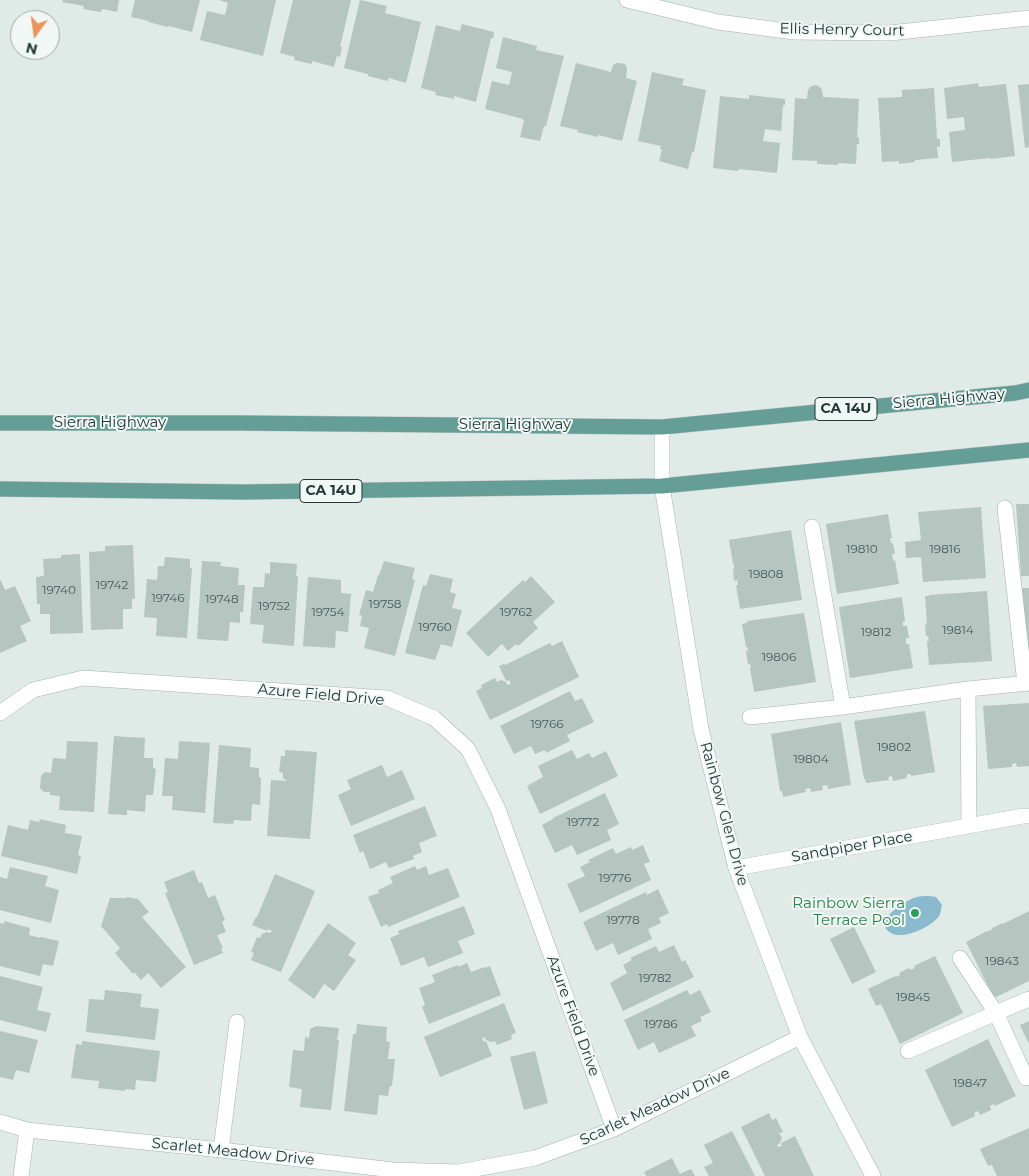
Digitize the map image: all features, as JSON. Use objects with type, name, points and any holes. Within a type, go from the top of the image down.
[{"type":"main road","name":"Sierra Highway","points":[[0,423],[662,426],[1015,393],[1029,390]]},
{"type":"main road","name":"CA 14U","points":[[0,489],[243,492],[662,486],[1029,450]]},
{"type":"street","name":"Ellis Henry Court","points":[[627,0],[718,22],[794,32],[890,33],[1029,18]]},
{"type":"street","name":"Rainbow Glen Drive","points":[[662,426],[662,486],[701,729],[736,868],[800,1038],[873,1176]]},
{"type":"street","points":[[750,718],[1027,683],[1005,508]]},
{"type":"street","points":[[812,527],[843,707]]},
{"type":"street","name":"Azure Field Drive","points":[[0,713],[33,690],[83,678],[387,698],[434,718],[468,749],[498,809],[614,1129]]},
{"type":"street","points":[[968,689],[969,826]]},
{"type":"street","name":"Sandpiper Place","points":[[736,868],[1029,816]]},
{"type":"street","points":[[960,958],[996,1013],[1026,1078]]},
{"type":"street","points":[[908,1051],[1029,999]]},
{"type":"street","points":[[221,1150],[237,1022]]},
{"type":"street","name":"Scarlet Meadow Drive","points":[[27,1130],[393,1170],[459,1172],[535,1158],[614,1129],[800,1038]]},
{"type":"street","points":[[0,1122],[27,1130],[21,1176]]},
{"type":"water","name":"Rainbow Sierra Terrace Pool","points":[[936,897],[942,905],[941,912],[935,921],[922,929],[906,934],[892,934],[887,930],[886,920],[893,911],[914,898]]},
{"type":"building","points":[[63,0],[119,0],[117,12],[102,9],[101,12],[83,9],[84,6],[62,2]]},
{"type":"building","points":[[135,0],[200,0],[192,32],[131,17]]},
{"type":"building","points":[[219,0],[276,0],[263,56],[200,40],[207,11],[225,15],[228,3]]},
{"type":"building","points":[[293,0],[351,0],[340,47],[342,47],[340,57],[337,56],[334,67],[312,61],[312,64],[294,60],[295,57],[280,53]]},
{"type":"building","points":[[360,0],[387,6],[385,13],[421,22],[406,83],[389,78],[388,81],[344,68]]},
{"type":"building","points":[[462,24],[494,32],[476,102],[454,96],[454,99],[435,95],[436,92],[421,88],[436,25],[460,31]]},
{"type":"building","points":[[503,37],[537,46],[536,50],[564,56],[546,126],[544,126],[540,141],[520,137],[523,119],[485,109],[492,81],[509,85],[512,72],[496,68]]},
{"type":"building","points":[[576,63],[611,72],[613,65],[616,63],[625,64],[627,68],[626,78],[637,81],[622,141],[577,132],[578,130],[560,126]]},
{"type":"building","points":[[652,72],[684,79],[682,85],[706,90],[694,152],[692,152],[688,169],[659,161],[662,150],[660,149],[661,146],[638,141]]},
{"type":"building","points":[[978,83],[979,87],[1006,84],[1015,156],[952,162],[949,132],[965,130],[964,117],[947,119],[944,88]]},
{"type":"building","points":[[1029,84],[1029,147],[1025,148],[1018,85]]},
{"type":"building","points":[[816,85],[822,90],[823,97],[859,99],[857,137],[859,137],[859,144],[857,144],[856,164],[817,164],[817,161],[792,160],[795,98],[807,99],[808,90],[811,86]]},
{"type":"building","points":[[934,88],[937,139],[940,139],[940,147],[937,147],[938,158],[915,160],[915,162],[899,164],[899,161],[882,162],[878,98],[902,97],[902,90]]},
{"type":"building","points":[[749,95],[785,99],[781,131],[765,129],[763,141],[780,143],[777,173],[713,168],[720,96],[749,99]]},
{"type":"building","points":[[1016,504],[1029,504],[1029,576],[1021,576]]},
{"type":"building","points":[[981,507],[986,578],[923,582],[921,557],[906,558],[905,542],[921,540],[918,512]]},
{"type":"building","points":[[888,514],[892,538],[890,538],[895,554],[892,554],[893,561],[895,560],[899,584],[837,594],[826,524]]},
{"type":"building","points":[[791,530],[802,600],[740,609],[736,585],[738,585],[737,580],[734,581],[734,564],[729,540]]},
{"type":"building","points":[[133,545],[135,599],[132,599],[132,609],[123,609],[123,629],[91,630],[89,552],[105,551],[105,546]]},
{"type":"building","points":[[80,554],[83,633],[50,634],[50,614],[40,614],[40,604],[37,604],[36,577],[44,576],[43,559],[61,558],[61,555]]},
{"type":"building","points":[[165,557],[190,559],[190,568],[192,568],[187,638],[156,636],[157,618],[144,617],[147,579],[157,580],[158,566],[164,566]]},
{"type":"building","points":[[202,561],[221,562],[220,566],[239,568],[238,585],[245,585],[243,612],[240,612],[240,623],[230,622],[228,641],[197,639]]},
{"type":"building","points":[[384,561],[415,568],[412,579],[415,580],[395,656],[364,648],[369,628],[360,626],[362,616],[359,615],[366,590],[373,592]]},
{"type":"building","points":[[270,562],[297,564],[294,646],[262,643],[264,625],[250,624],[253,587],[264,587],[265,573],[270,574]]},
{"type":"building","points":[[430,574],[453,579],[450,592],[456,594],[452,608],[462,610],[452,647],[441,644],[435,660],[405,653],[423,585],[426,586]]},
{"type":"building","points":[[531,576],[555,602],[533,622],[538,628],[518,646],[516,644],[508,651],[502,644],[488,657],[466,633],[523,580],[525,582]]},
{"type":"building","points":[[308,577],[341,580],[341,593],[351,594],[348,632],[336,631],[335,648],[303,646]]},
{"type":"building","points":[[0,579],[5,590],[15,586],[31,621],[20,626],[27,641],[0,653]]},
{"type":"building","points":[[1022,588],[1029,588],[1029,659],[1027,659]]},
{"type":"building","points":[[987,591],[992,661],[929,665],[927,641],[929,641],[928,636],[926,636],[925,624],[927,624],[925,596]]},
{"type":"building","points":[[902,597],[905,621],[903,626],[907,626],[909,638],[906,638],[906,644],[909,644],[913,668],[850,678],[839,607]]},
{"type":"building","points":[[804,613],[816,682],[754,692],[742,624],[747,623],[747,621]]},
{"type":"building","points":[[562,641],[579,677],[490,720],[476,691],[482,688],[481,685],[495,678],[497,682],[501,680],[506,682],[507,685],[511,684],[509,680],[506,681],[499,666],[505,665],[550,643],[552,646]]},
{"type":"building","points":[[570,691],[575,701],[582,698],[594,722],[567,735],[570,741],[546,753],[545,750],[535,754],[531,746],[514,754],[500,726]]},
{"type":"building","points":[[1029,703],[1029,766],[1017,767],[1016,763],[1012,764],[1012,767],[988,769],[983,706]]},
{"type":"building","points":[[925,711],[935,772],[911,776],[911,774],[907,774],[907,778],[893,781],[892,776],[888,777],[889,780],[866,783],[854,721]]},
{"type":"building","points":[[841,722],[851,785],[828,789],[827,785],[822,786],[823,790],[811,792],[810,788],[805,789],[806,792],[783,797],[782,791],[780,791],[771,734]]},
{"type":"building","points":[[114,736],[145,738],[144,758],[153,758],[153,768],[156,769],[153,795],[146,795],[145,812],[127,810],[127,815],[108,814]]},
{"type":"building","points":[[67,741],[98,742],[94,812],[59,810],[60,796],[50,795],[50,792],[44,792],[40,788],[41,776],[45,772],[51,773],[53,758],[66,759]]},
{"type":"building","points":[[179,741],[210,743],[205,813],[172,810],[173,796],[162,796],[165,758],[178,759]]},
{"type":"building","points":[[219,745],[251,748],[250,767],[259,768],[259,777],[261,778],[260,805],[252,804],[251,821],[234,820],[233,824],[213,823]]},
{"type":"building","points":[[285,750],[317,752],[310,839],[267,836],[271,780],[287,781],[283,778],[283,773],[279,772],[281,756],[285,756]]},
{"type":"building","points":[[572,750],[577,759],[589,753],[592,758],[606,751],[618,776],[540,814],[527,786],[543,777],[538,766]]},
{"type":"building","points":[[382,765],[387,777],[402,770],[415,799],[351,826],[338,795],[351,789],[347,780]]},
{"type":"building","points":[[605,793],[619,824],[607,830],[611,840],[577,855],[572,845],[555,853],[542,825]]},
{"type":"building","points":[[425,806],[437,836],[419,843],[422,852],[413,856],[414,859],[389,868],[386,862],[370,869],[363,851],[360,853],[353,835]]},
{"type":"building","points":[[40,819],[66,825],[65,833],[82,836],[78,855],[81,856],[77,874],[1,856],[8,825],[28,830],[30,820],[39,822]]},
{"type":"building","points":[[643,845],[650,862],[644,864],[651,880],[580,913],[567,884],[585,876],[580,867],[590,862],[588,860],[613,848],[616,854],[631,847],[632,850]]},
{"type":"building","points":[[415,866],[417,870],[426,866],[429,875],[448,868],[460,897],[388,927],[387,924],[381,927],[368,897],[379,893],[378,890],[393,883],[390,877]]},
{"type":"building","points":[[10,867],[48,876],[45,886],[59,890],[51,923],[0,910],[0,877],[7,879]]},
{"type":"building","points":[[194,870],[199,883],[202,882],[208,898],[215,895],[225,920],[222,922],[226,932],[217,935],[223,948],[221,949],[223,953],[194,965],[165,893],[168,892],[164,882]]},
{"type":"building","points":[[275,874],[315,891],[281,972],[251,960],[254,953],[251,952],[257,937],[260,938],[262,934],[272,931],[252,925]]},
{"type":"building","points":[[658,889],[669,913],[659,918],[661,923],[648,929],[652,939],[618,955],[613,943],[596,951],[583,922],[646,892],[647,895]]},
{"type":"building","points":[[126,897],[138,899],[149,912],[142,917],[186,967],[161,988],[148,973],[141,980],[134,972],[133,974],[115,953],[120,948],[101,926],[110,898]]},
{"type":"building","points":[[464,906],[475,934],[458,941],[463,953],[428,967],[424,957],[401,966],[390,938],[399,934],[398,931]]},
{"type":"building","points":[[1029,911],[1029,981],[994,998],[966,942]]},
{"type":"building","points":[[4,921],[30,928],[29,935],[59,941],[53,966],[43,964],[40,976],[0,966],[0,923],[4,924]]},
{"type":"building","points":[[328,923],[356,943],[348,955],[356,960],[334,991],[324,984],[314,999],[288,980]]},
{"type":"building","points":[[854,927],[876,972],[852,984],[830,939]]},
{"type":"building","points":[[674,945],[682,962],[685,960],[694,977],[623,1011],[610,983],[627,973],[623,965],[632,960],[630,958],[656,946],[659,952]]},
{"type":"building","points":[[935,956],[963,1013],[900,1044],[881,1004],[876,1006],[868,989],[900,975],[899,973],[909,968],[910,970],[915,968],[914,966]]},
{"type":"building","points":[[467,963],[471,972],[490,966],[501,995],[429,1024],[422,1007],[425,1005],[419,988],[435,982],[432,975]]},
{"type":"building","points":[[0,976],[43,987],[37,1010],[51,1013],[46,1032],[0,1020]]},
{"type":"building","points":[[105,990],[142,994],[140,1007],[159,1009],[155,1040],[86,1032],[89,999],[104,1000]]},
{"type":"building","points":[[687,990],[690,995],[700,990],[711,1012],[700,1017],[702,1021],[691,1026],[696,1036],[659,1053],[654,1042],[638,1050],[624,1020]]},
{"type":"building","points":[[504,1003],[516,1033],[511,1035],[512,1039],[497,1045],[495,1041],[491,1042],[486,1040],[485,1037],[482,1038],[484,1042],[486,1041],[492,1056],[440,1077],[424,1037]]},
{"type":"building","points":[[1029,1021],[1029,1044],[1020,1025]]},
{"type":"building","points":[[357,1024],[387,1027],[386,1041],[390,1042],[388,1059],[395,1059],[392,1086],[390,1086],[388,1096],[379,1095],[377,1115],[344,1111],[353,1034],[356,1034]]},
{"type":"building","points":[[316,1026],[339,1028],[331,1110],[300,1107],[302,1089],[289,1087],[293,1050],[304,1051],[305,1037],[309,1038],[310,1029]]},
{"type":"building","points":[[0,1031],[38,1040],[29,1073],[16,1070],[13,1080],[0,1077]]},
{"type":"building","points":[[988,1039],[1016,1096],[995,1106],[994,1104],[990,1106],[991,1110],[980,1115],[978,1111],[974,1113],[975,1116],[952,1127],[925,1070]]},
{"type":"building","points":[[82,1041],[160,1051],[156,1082],[136,1080],[135,1090],[125,1089],[125,1091],[98,1088],[99,1081],[71,1078],[76,1044],[82,1045]]},
{"type":"building","points":[[535,1051],[548,1103],[524,1110],[510,1057]]},
{"type":"building","points":[[769,1113],[772,1120],[776,1118],[783,1132],[779,1133],[782,1138],[777,1145],[778,1147],[782,1146],[781,1143],[795,1136],[814,1176],[765,1176],[741,1127]]},
{"type":"building","points":[[1029,1128],[1029,1176],[997,1176],[992,1165],[988,1166],[980,1149]]},
{"type":"building","points":[[732,1131],[755,1176],[709,1176],[704,1167],[713,1163],[704,1145]]},
{"type":"building","points":[[672,1158],[680,1174],[691,1169],[695,1176],[646,1176],[644,1172]]},
{"type":"place","name":"Rainbow Sierra Terrace Pool","points":[[915,913]]}]
